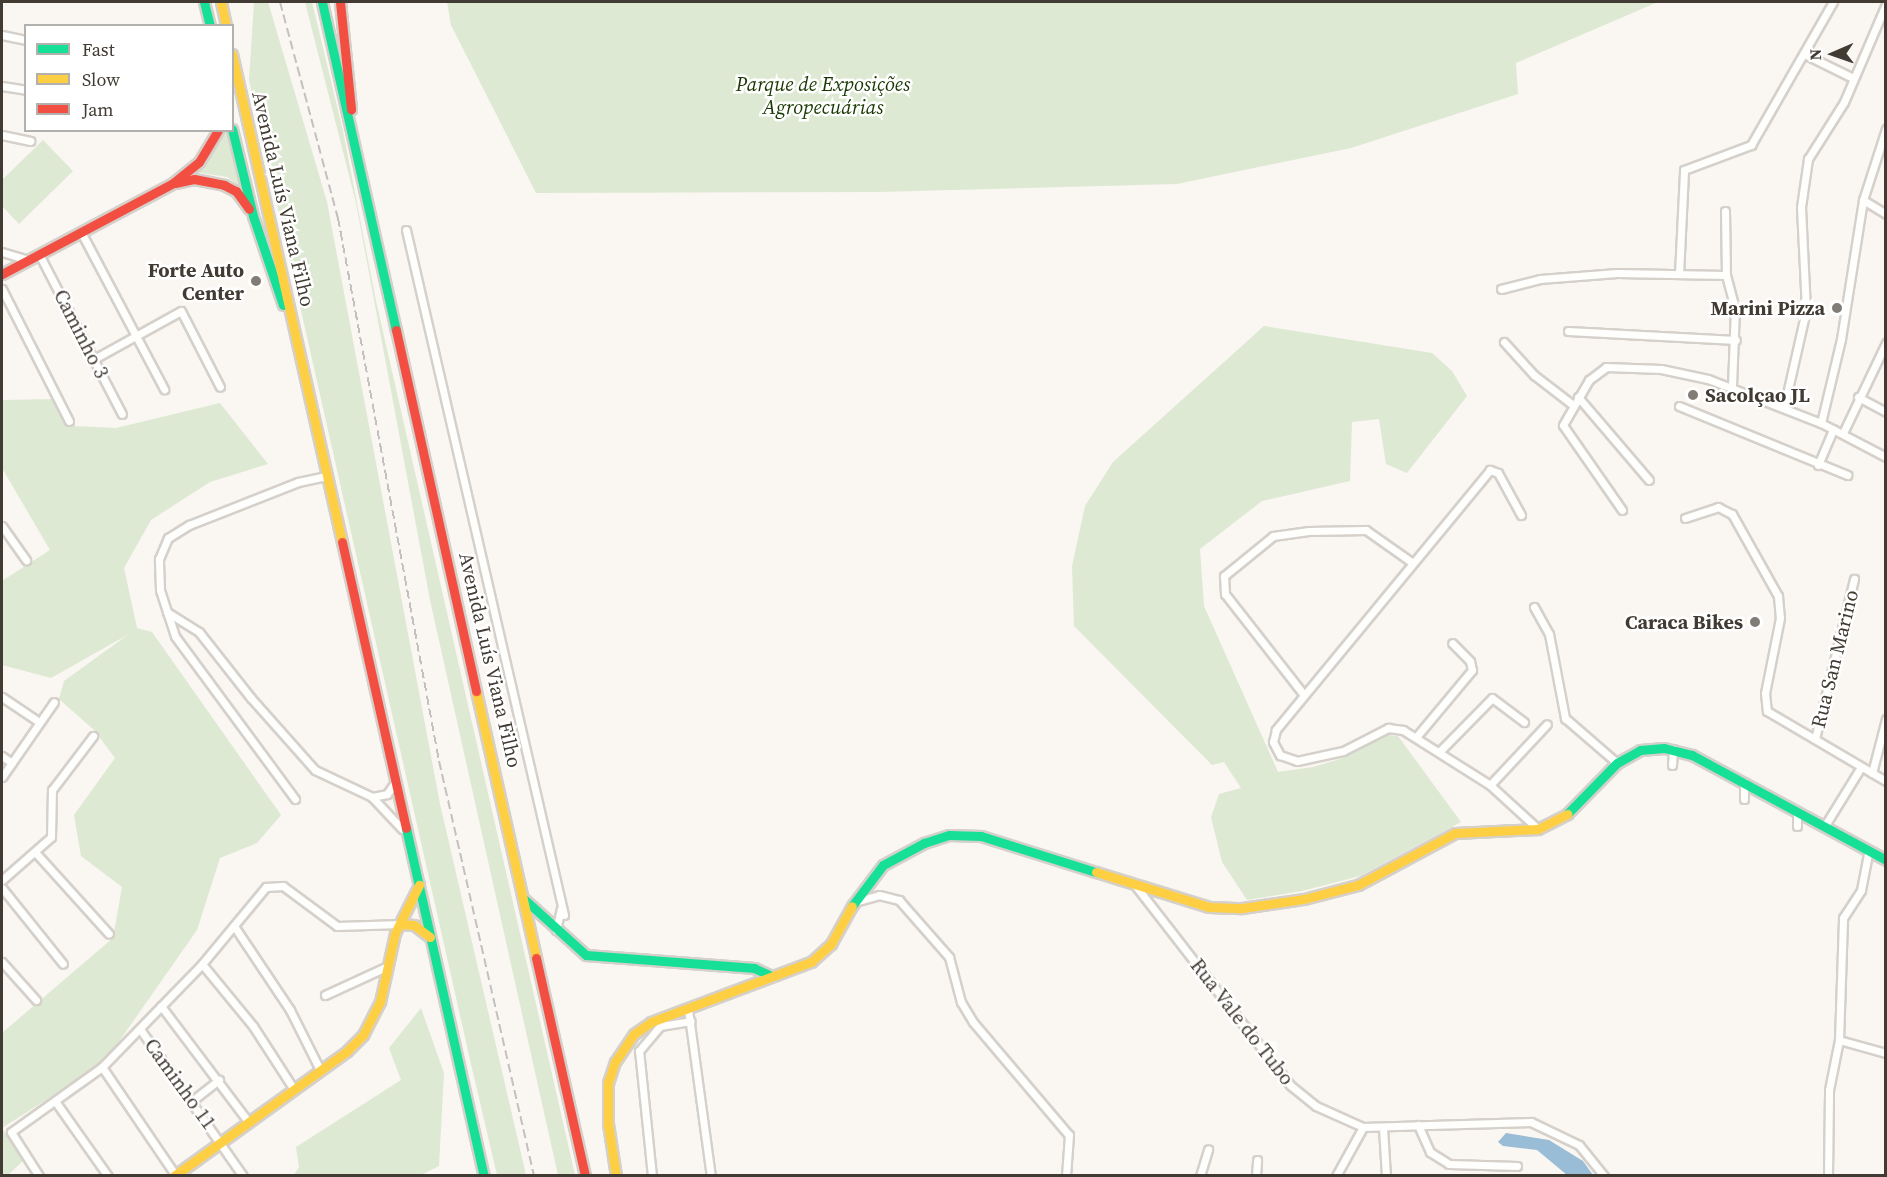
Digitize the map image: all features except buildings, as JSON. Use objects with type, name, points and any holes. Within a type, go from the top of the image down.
[{"type":"main road","points":[[204,2],[210,24]]},
{"type":"main road","points":[[221,2],[226,24]]},
{"type":"main road","name":"Avenida Luís Viana Filho","points":[[322,2],[585,1176]]},
{"type":"main road","name":"Avenida Luís Viana Filho","points":[[340,2],[356,153]]},
{"type":"main road","name":"Avenida Luís Viana Filho","points":[[234,63],[484,1176]]},
{"type":"main road","points":[[2,274],[173,183],[199,162],[217,132]]},
{"type":"main road","name":"Avenida Luís Viana Filho","points":[[233,132],[253,216],[299,351]]},
{"type":"main road","points":[[173,183],[194,179],[224,184],[236,191],[253,216]]},
{"type":"main road","points":[[524,899],[577,949],[592,956],[754,968],[770,975],[811,962],[820,955],[854,902],[883,865],[924,843],[949,835],[981,836],[1135,885],[1221,909],[1304,899],[1358,885],[1455,833],[1538,828],[1560,821],[1578,807],[1617,763],[1639,748],[1673,749],[1744,782],[1869,854],[1886,860]]},
{"type":"main road","points":[[175,1175],[220,1139],[347,1052],[374,1020],[386,967],[400,924],[419,885]]},
{"type":"main road","points":[[400,924],[414,925],[430,937]]},
{"type":"main road","points":[[616,1176],[607,1094],[615,1062],[626,1042],[643,1027],[767,981],[770,975]]},
{"type":"street","points":[[1679,274],[1684,170],[1751,145],[1833,2]]},
{"type":"street","points":[[1784,407],[1806,310],[1801,207],[1803,178],[1812,149],[1840,108],[1886,4]]},
{"type":"street","points":[[2,35],[24,40]]},
{"type":"street","points":[[1804,54],[1853,78]]},
{"type":"street","points":[[2,86],[24,90]]},
{"type":"street","points":[[1821,423],[1841,339],[1863,200],[1886,129]]},
{"type":"street","points":[[2,135],[30,141]]},
{"type":"street","points":[[1863,200],[1886,214]]},
{"type":"street","points":[[1725,211],[1726,274],[1735,308],[1736,340],[1732,386]]},
{"type":"street","points":[[406,230],[525,734],[563,912],[556,930]]},
{"type":"street","points":[[81,232],[164,389]]},
{"type":"street","points":[[2,252],[28,260]]},
{"type":"street","name":"Caminho 3","points":[[39,254],[122,414]]},
{"type":"street","points":[[1501,289],[1540,279],[1617,273],[1726,274]]},
{"type":"street","points":[[2,289],[69,421]]},
{"type":"street","points":[[94,359],[181,311],[220,387]]},
{"type":"street","points":[[1568,331],[1736,340]]},
{"type":"street","points":[[1504,342],[1534,375],[1573,405]]},
{"type":"street","points":[[1844,433],[1858,397],[1886,343]]},
{"type":"street","points":[[1622,510],[1564,428],[1564,420],[1578,397],[1601,369],[1614,366],[1661,369],[1732,386],[1844,433],[1886,457]]},
{"type":"street","points":[[1578,397],[1648,480]]},
{"type":"street","points":[[1858,397],[1886,412]]},
{"type":"street","points":[[1679,406],[1847,475]]},
{"type":"street","points":[[1818,465],[1833,429]]},
{"type":"street","points":[[1521,515],[1498,473],[1490,470],[1304,695],[1273,736],[1280,755],[1288,760],[1336,753],[1388,728],[1417,735],[1490,785],[1538,828]]},
{"type":"street","points":[[295,799],[175,636],[159,580],[159,560],[168,538],[189,525],[298,482],[326,476]]},
{"type":"street","points":[[1685,518],[1718,507],[1732,514],[1741,527],[1780,605],[1765,693],[1767,711],[1886,781]]},
{"type":"street","points":[[2,526],[26,560]]},
{"type":"street","points":[[1304,695],[1225,594],[1224,576],[1236,562],[1274,536],[1309,531],[1366,530],[1413,563]]},
{"type":"street","name":"Rua San Marino","points":[[1815,739],[1854,579]]},
{"type":"street","points":[[1534,607],[1549,634],[1565,718],[1617,763]]},
{"type":"street","points":[[167,612],[200,632],[251,698],[315,770],[372,797],[396,818],[412,850]]},
{"type":"street","points":[[1417,735],[1472,670],[1470,661],[1452,643]]},
{"type":"street","points":[[2,697],[39,722]]},
{"type":"street","points":[[1440,751],[1492,698],[1524,722]]},
{"type":"street","points":[[2,777],[54,702]]},
{"type":"street","points":[[1872,773],[1886,719]]},
{"type":"street","points":[[1490,785],[1547,724]]},
{"type":"street","points":[[2,880],[52,834],[52,790],[93,736]]},
{"type":"street","points":[[1672,765],[1673,749]]},
{"type":"street","points":[[2,756],[12,763]]},
{"type":"street","points":[[1824,827],[1861,767]]},
{"type":"street","points":[[372,797],[387,794],[396,780]]},
{"type":"street","points":[[1744,782],[1744,799]]},
{"type":"street","points":[[1797,811],[1797,826]]},
{"type":"street","points":[[35,852],[109,934]]},
{"type":"street","points":[[1828,1176],[1829,1090],[1839,1040],[1843,918],[1861,890],[1869,854]]},
{"type":"street","points":[[39,1176],[11,1137],[20,1124],[102,1067],[202,964],[266,887],[279,884],[337,926],[400,924]]},
{"type":"street","name":"Rua Vale do Tubo","points":[[1135,885],[1298,1094],[1363,1127],[1531,1122],[1579,1145],[1604,1176]]},
{"type":"street","points":[[2,888],[63,964]]},
{"type":"street","points":[[854,902],[879,895],[899,900],[949,957],[961,1002],[973,1022],[1069,1135],[1066,1176]]},
{"type":"street","points":[[234,926],[287,1005],[320,1070]]},
{"type":"street","points":[[2,962],[36,1000]]},
{"type":"street","points":[[202,964],[253,1026],[293,1088]]},
{"type":"street","points":[[325,995],[386,967]]},
{"type":"street","points":[[161,1006],[247,1120]]},
{"type":"street","points":[[688,1009],[711,1176]]},
{"type":"street","points":[[652,1176],[639,1051],[660,1026],[691,1021]]},
{"type":"street","name":"Caminho 11","points":[[140,1029],[193,1100],[243,1176]]},
{"type":"street","points":[[1839,1040],[1886,1053]]},
{"type":"street","points":[[102,1067],[175,1175]]},
{"type":"street","points":[[193,1100],[219,1080]]},
{"type":"street","points":[[55,1101],[108,1176]]},
{"type":"street","points":[[1418,1125],[1430,1152],[1449,1164],[1517,1166]]},
{"type":"street","points":[[1336,1176],[1363,1127]]},
{"type":"street","points":[[1383,1128],[1386,1176]]},
{"type":"street","points":[[1200,1176],[1208,1149]]},
{"type":"street","points":[[1256,1176],[1257,1160]]},
{"type":"green space","points":[[254,2],[268,2],[327,202],[440,804],[526,1175],[497,1175],[471,1064],[249,80]]},
{"type":"green space","points":[[305,2],[312,2],[343,131],[376,301],[575,1175],[558,1175],[430,600],[356,203]]},
{"type":"green space","name":"Parque de Exposições Agropecuárias","points":[[447,2],[1658,2],[1516,63],[1518,94],[1351,148],[1177,184],[878,192],[536,193],[451,25]]},
{"type":"green space","points":[[222,132],[229,132],[241,187],[227,177],[195,172]]},
{"type":"green space","points":[[43,140],[73,171],[19,224],[2,206],[2,180]]},
{"type":"green space","points":[[1264,326],[1432,353],[1452,371],[1467,396],[1407,473],[1386,464],[1379,419],[1352,422],[1350,481],[1262,501],[1200,549],[1204,606],[1278,772],[1313,767],[1343,758],[1388,735],[1398,736],[1461,822],[1360,876],[1302,891],[1247,900],[1222,862],[1211,817],[1219,794],[1241,788],[1224,762],[1212,765],[1074,626],[1072,566],[1085,506],[1113,462]]},
{"type":"green space","points":[[58,399],[72,426],[116,428],[220,403],[268,464],[210,482],[151,520],[124,568],[137,628],[152,632],[281,815],[257,843],[220,858],[197,930],[104,1063],[2,1128],[2,1033],[113,938],[122,887],[81,856],[74,815],[115,758],[94,730],[59,699],[64,681],[129,634],[51,678],[2,665],[2,581],[50,550],[2,468],[2,400]]},
{"type":"green space","points":[[421,1008],[444,1073],[439,1166],[421,1175],[294,1175],[299,1167],[296,1147],[401,1080],[389,1048]]},
{"type":"green space","points":[[2,1128],[24,1160],[8,1175],[2,1175]]},
{"type":"water","points":[[1506,1133],[1549,1140],[1583,1161],[1593,1175],[1567,1175],[1537,1150],[1503,1146],[1498,1142]]},
{"type":"railway","points":[[280,2],[338,218],[439,761],[534,1176]]},
{"type":"traffic: fast","points":[[204,2],[210,24]]},
{"type":"traffic: fast","points":[[322,2],[396,330]]},
{"type":"traffic: fast","points":[[233,132],[253,216],[283,305]]},
{"type":"traffic: fast","points":[[1567,814],[1617,763],[1640,750],[1664,748],[1692,755],[1886,860]]},
{"type":"traffic: fast","points":[[406,828],[484,1176]]},
{"type":"traffic: fast","points":[[852,906],[883,865],[924,843],[949,835],[981,836],[1096,872]]},
{"type":"traffic: fast","points":[[524,899],[586,955],[754,968],[769,975]]},
{"type":"traffic: slow","points":[[221,2],[226,24]]},
{"type":"traffic: slow","points":[[234,63],[342,542]]},
{"type":"traffic: slow","points":[[476,691],[536,958]]},
{"type":"traffic: slow","points":[[1096,872],[1209,907],[1242,908],[1304,899],[1358,885],[1455,833],[1538,829],[1567,814]]},
{"type":"traffic: slow","points":[[174,1176],[347,1051],[363,1035],[380,1002],[395,933],[419,885]]},
{"type":"traffic: slow","points":[[616,1176],[608,1124],[608,1083],[615,1062],[634,1034],[651,1022],[811,962],[831,944],[852,906]]},
{"type":"traffic: slow","points":[[401,924],[414,925],[430,937]]},
{"type":"traffic: jam","points":[[340,2],[351,109]]},
{"type":"traffic: jam","points":[[2,274],[173,183],[199,162],[217,132]]},
{"type":"traffic: jam","points":[[175,183],[194,179],[224,185],[236,191],[249,209]]},
{"type":"traffic: jam","points":[[396,330],[476,691]]},
{"type":"traffic: jam","points":[[342,542],[406,828]]},
{"type":"traffic: jam","points":[[536,958],[585,1176]]},
{"type":"place","name":"Forte Auto Center","points":[[256,281]]},
{"type":"place","name":"Marini Pizza","points":[[1837,308]]},
{"type":"place","name":"Sacolçao JL","points":[[1693,395]]},
{"type":"place","name":"Caraca Bikes","points":[[1755,622]]}]
